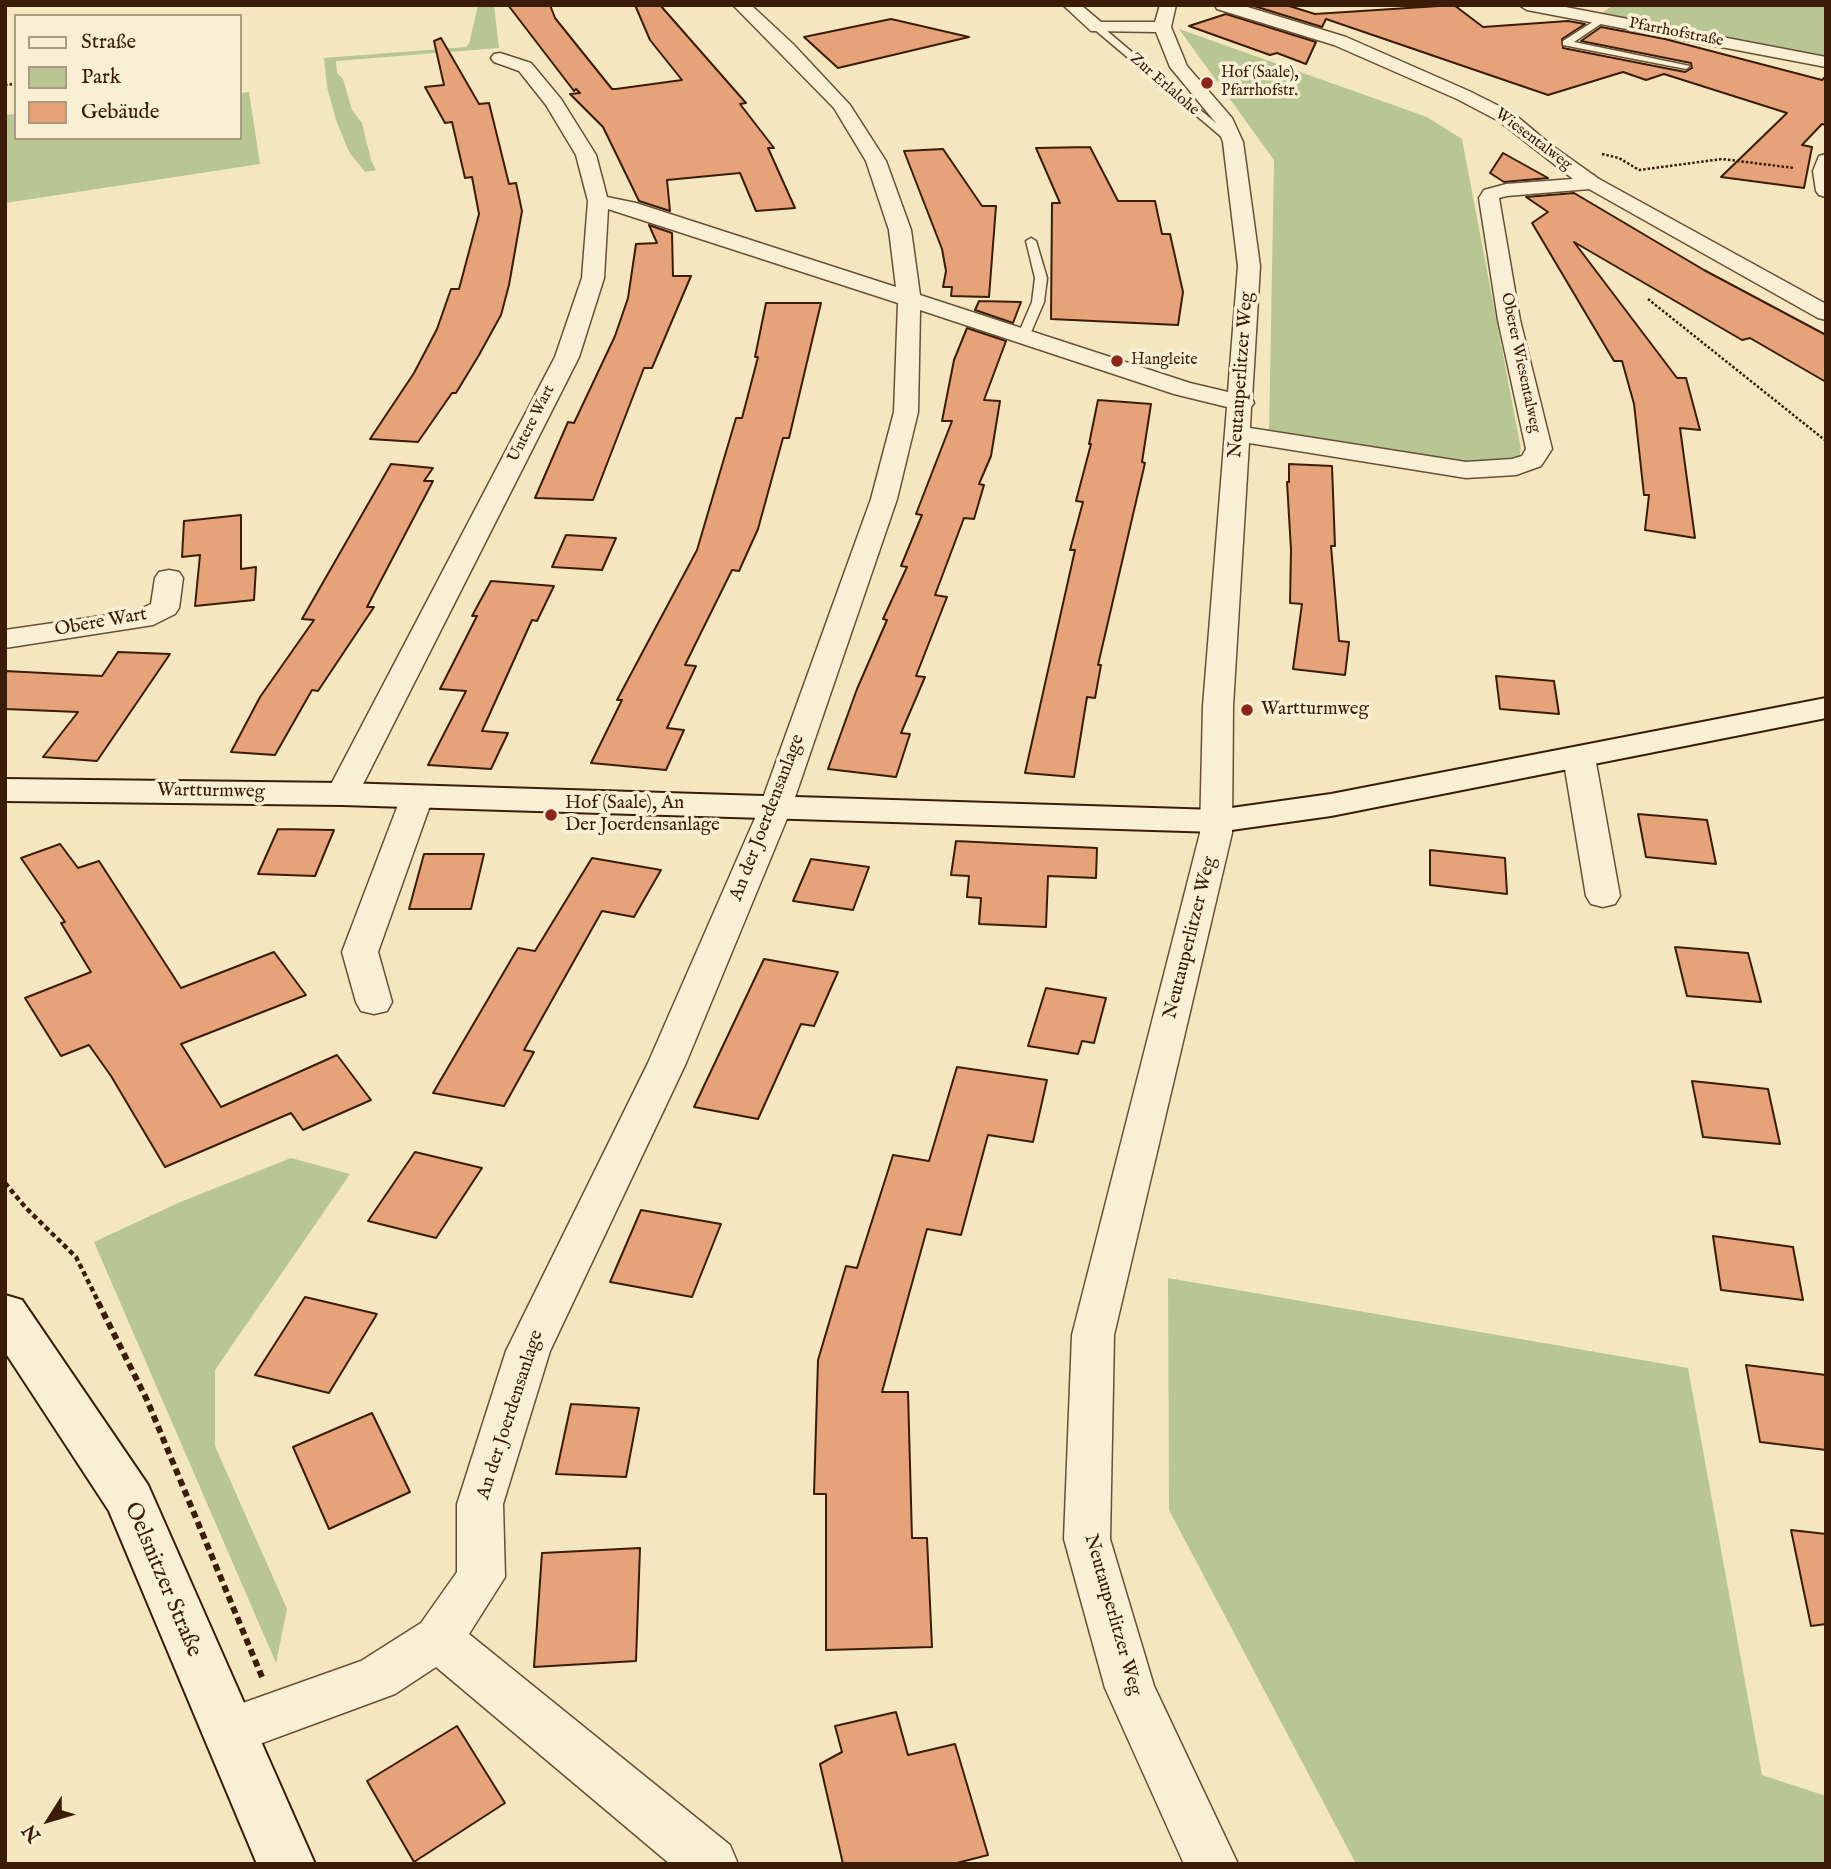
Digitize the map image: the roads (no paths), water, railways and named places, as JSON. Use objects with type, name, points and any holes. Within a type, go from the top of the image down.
[{"type":"street","name":"An der Joerdensanlage","points":[[252,1723],[377,1678],[438,1639],[481,1577],[480,1504],[528,1351],[667,1063],[775,809],[884,499],[906,412],[909,300],[900,230],[876,161],[841,105],[788,48],[741,5]]},
{"type":"street","name":"Zur Erlalohe","points":[[1071,5],[1097,27],[1162,27]]},
{"type":"street","points":[[1162,27],[1168,5]]},
{"type":"street","name":"Wiesentalweg","points":[[1223,5],[1387,59],[1506,117],[1544,149],[1592,183],[1826,313]]},
{"type":"street","name":"Pfarrhofstraße","points":[[1527,5],[1826,62]]},
{"type":"street","name":"Neutauperlitzer Weg","points":[[1162,27],[1179,67],[1225,122],[1233,142],[1250,266],[1218,706],[1217,821],[1194,926],[1093,1335],[1087,1539],[1130,1688],[1211,1864]]},
{"type":"street","name":"Untere Wart","points":[[342,794],[567,357],[593,278],[598,201],[586,155],[554,103],[525,67],[500,58]]},
{"type":"street","name":"Oberer Wiesentalweg","points":[[1238,434],[1465,470],[1516,467],[1532,461],[1539,449],[1508,320],[1489,198],[1491,194],[1506,190],[1592,183]]},
{"type":"street","points":[[598,201],[629,207],[1183,389],[1242,403]]},
{"type":"street","name":"Obere Wart","points":[[5,639],[143,620],[165,608],[169,578]]},
{"type":"street","name":"Wartturmweg","points":[[5,790],[342,794],[1217,821],[1331,805],[1826,708]]},
{"type":"street","points":[[1580,757],[1603,896]]},
{"type":"street","points":[[374,1002],[360,952],[417,797]]},
{"type":"street","name":"Oelsnitzer Straße","points":[[5,1313],[130,1500],[252,1723],[286,1864]]},
{"type":"street","points":[[438,1639],[711,1864]]},
{"type":"lane","points":[[1602,19],[1566,43],[1686,66]]},
{"type":"lane","name":"Zur Erlalohe","points":[[1097,27],[1233,142]]},
{"type":"lane","points":[[1023,337],[1038,302],[1041,278],[1031,241]]},
{"type":"place","name":"Hof (Saale), Pfarrhofstr.","points":[[1207,83]]},
{"type":"place","name":"Hangleite","points":[[1117,361]]},
{"type":"place","name":"Wartturmweg","points":[[1247,710]]},
{"type":"place","name":"Hof (Saale), An Der Joerdensanlage","points":[[551,815]]}]
